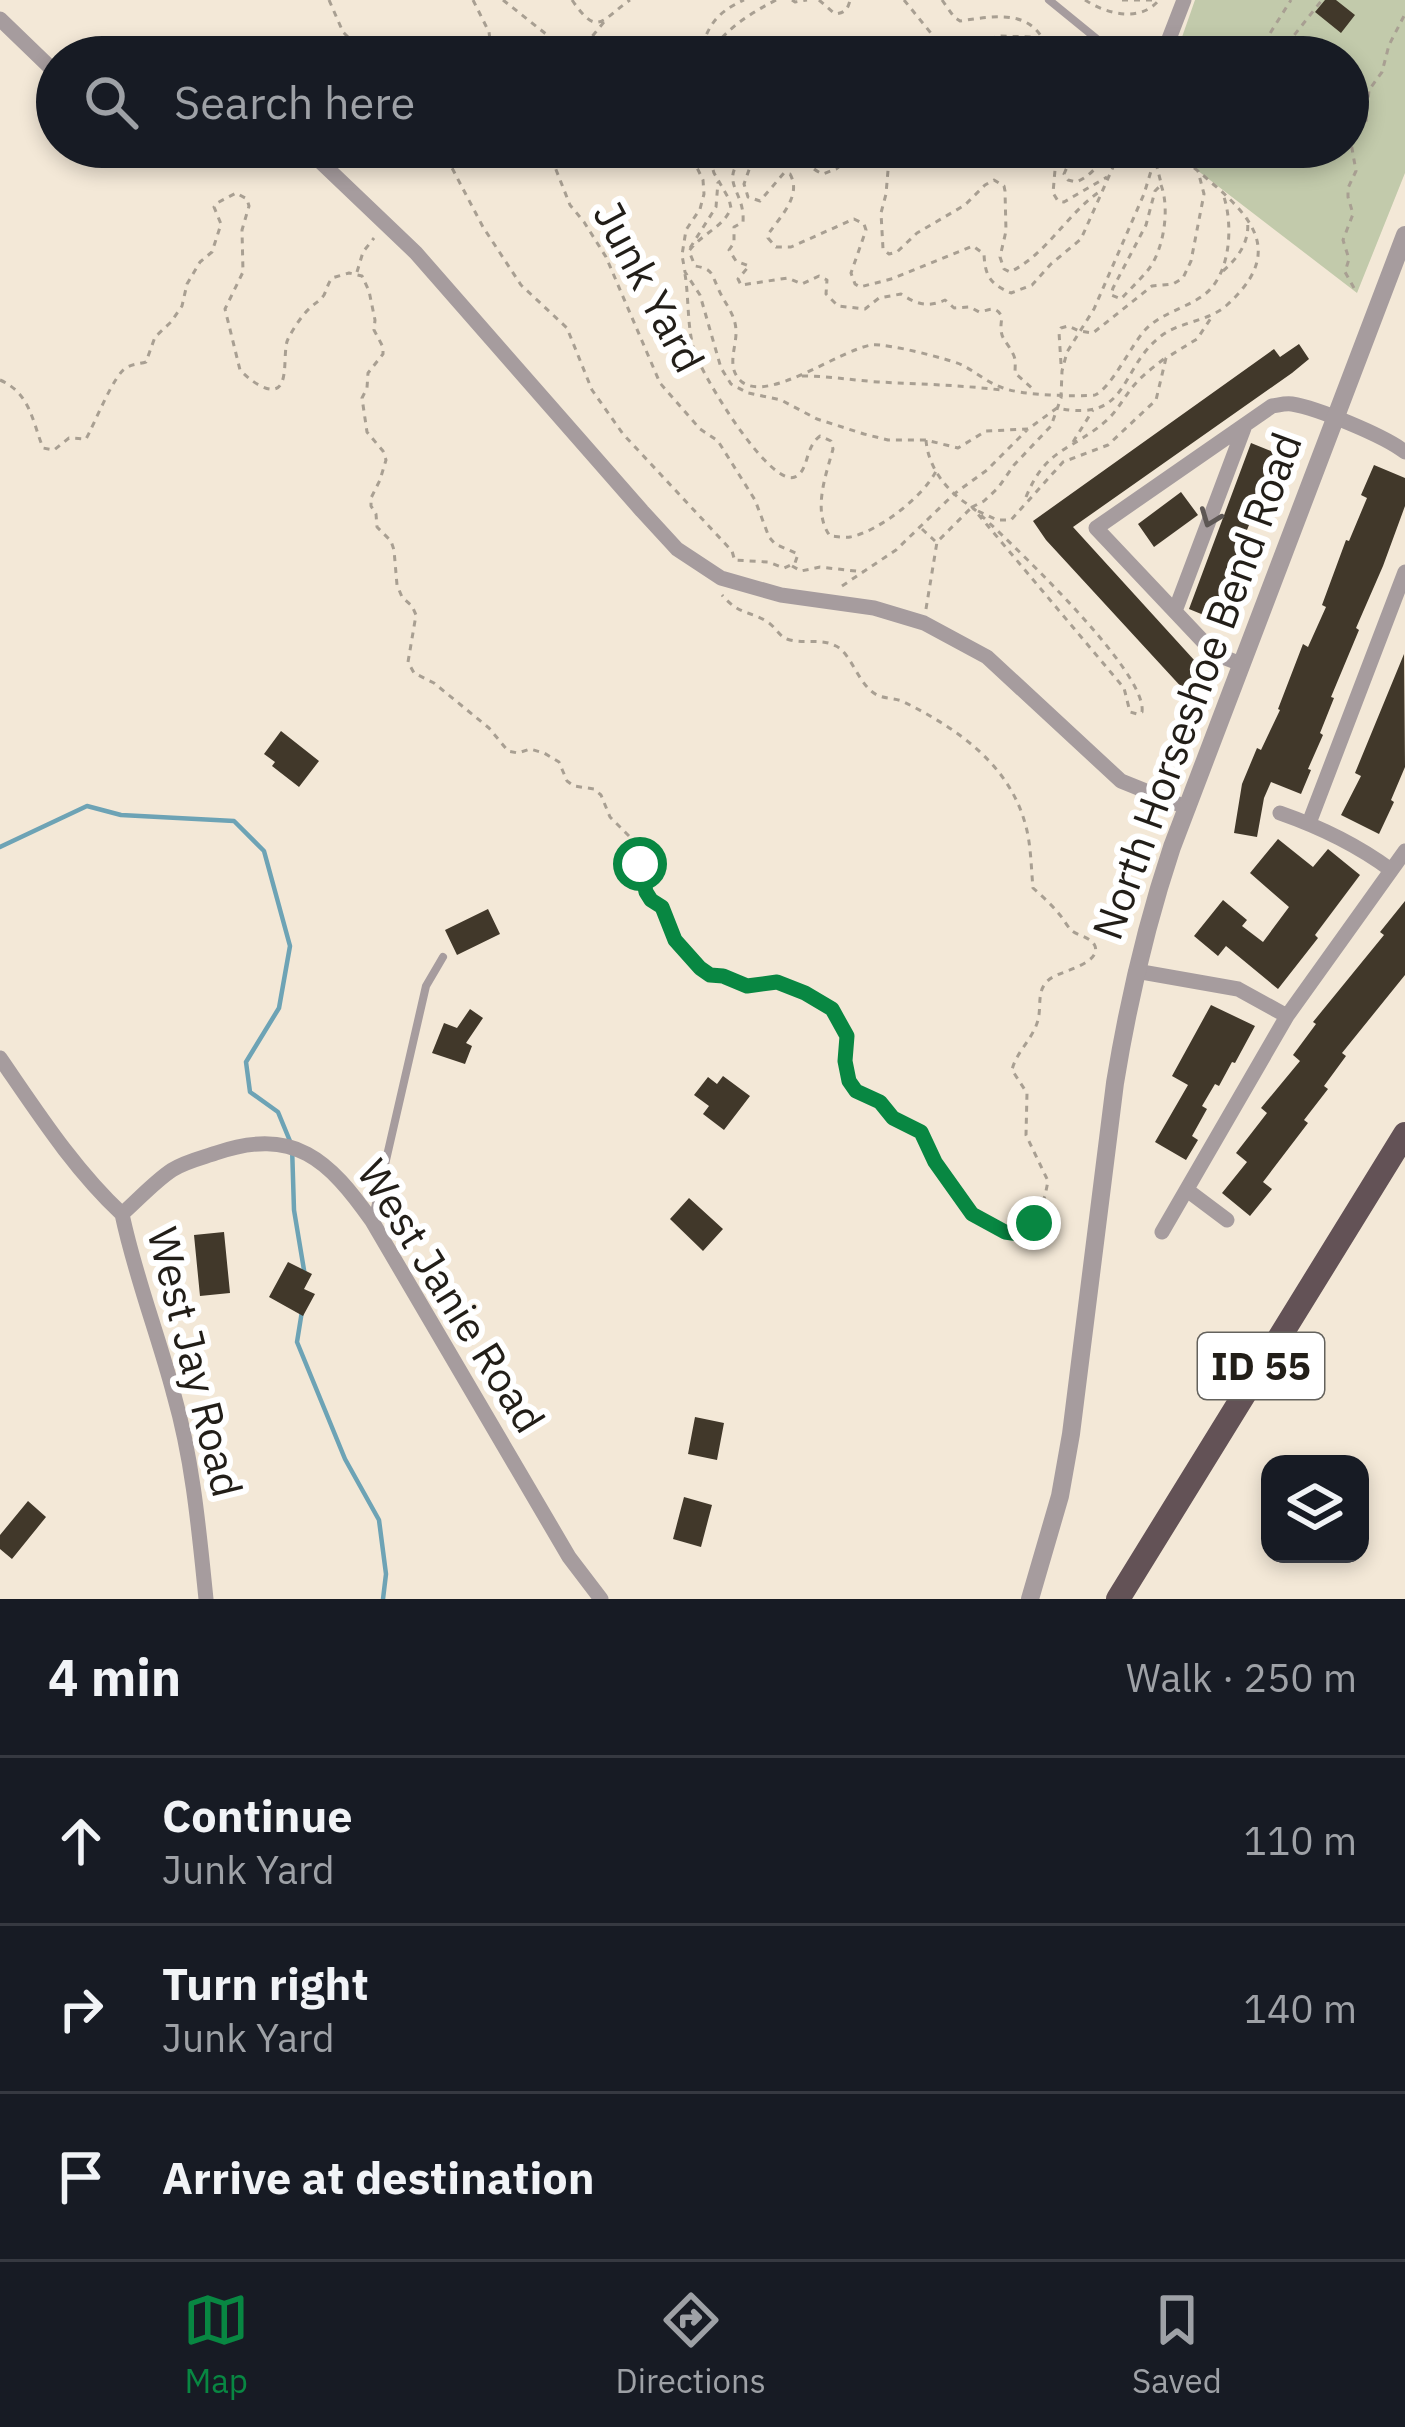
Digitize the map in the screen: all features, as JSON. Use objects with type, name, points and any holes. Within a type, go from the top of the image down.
[{"type":"highway","name":"ID 55","points":[[1118,1599],[1405,1134]]},
{"type":"street","points":[[1170,36],[1184,0]]},
{"type":"street","points":[[0,19],[36,54]]},
{"type":"street","points":[[328,168],[387,222],[665,536],[697,565],[721,578],[781,595],[874,608],[924,623],[987,656],[1121,781],[1188,808]]},
{"type":"street","name":"North Horseshoe Bend Road","points":[[1030,1599],[1060,1496],[1071,1434],[1115,1083],[1151,912],[1405,235]]},
{"type":"street","points":[[1241,664],[1215,654],[1096,528],[1272,406],[1288,403],[1335,419],[1405,452]]},
{"type":"street","points":[[1174,611],[1245,425]]},
{"type":"street","points":[[1309,823],[1405,572]]},
{"type":"street","points":[[1280,812],[1363,850],[1391,870]]},
{"type":"street","points":[[1162,1232],[1286,1016],[1405,851]]},
{"type":"street","points":[[1136,971],[1238,989],[1286,1016]]},
{"type":"street","points":[[0,1058],[92,1186],[122,1214]]},
{"type":"street","name":"West Janie Road","points":[[122,1214],[175,1167],[239,1145],[297,1149],[320,1160],[345,1183],[372,1221],[569,1557],[601,1599]]},
{"type":"street","points":[[1187,1190],[1226,1220]]},
{"type":"street","name":"West Jay Road","points":[[122,1214],[185,1440],[206,1599]]},
{"type":"lane","points":[[1048,0],[1093,36]]},
{"type":"lane","points":[[372,1221],[426,986],[443,957]]},
{"type":"path","points":[[329,0],[347,36]]},
{"type":"path","points":[[473,0],[489,36]]},
{"type":"path","points":[[503,0],[550,36]]},
{"type":"path","points":[[572,0],[590,22],[605,20]]},
{"type":"path","points":[[593,36],[630,0]]},
{"type":"path","points":[[706,36],[718,14],[744,0]]},
{"type":"path","points":[[724,36],[776,0]]},
{"type":"path","points":[[792,0],[807,0]]},
{"type":"path","points":[[819,0],[835,14],[848,8],[850,0]]},
{"type":"path","points":[[904,0],[933,36]]},
{"type":"path","points":[[942,0],[960,21],[1011,16],[1042,36]]},
{"type":"path","points":[[1085,0],[1119,14],[1154,8],[1156,0],[1129,0]]},
{"type":"path","points":[[1129,0],[1138,13]]},
{"type":"path","points":[[1269,36],[1291,0]]},
{"type":"path","points":[[1293,36],[1319,1]]},
{"type":"path","points":[[1369,90],[1387,62],[1389,45],[1405,14]]},
{"type":"path","points":[[452,168],[521,285],[567,328],[588,382],[613,419],[734,560],[801,571],[820,567],[866,572]]},
{"type":"path","name":"Junk Yard","points":[[556,168],[570,205],[605,257],[660,383],[700,429],[718,441],[755,500],[769,537],[798,554],[792,566]]},
{"type":"path","points":[[698,168],[704,194],[683,237],[682,255],[692,344],[698,362],[754,450],[786,477],[794,478],[813,441],[820,436],[832,442],[821,512],[830,536],[850,537],[879,525],[923,490],[936,471]]},
{"type":"path","points":[[689,251],[729,215],[729,199],[714,168]]},
{"type":"path","points":[[735,168],[731,182],[743,215],[734,227],[729,250],[736,261],[749,266],[738,279],[740,285],[788,278],[802,284],[819,277],[827,280],[826,294],[838,306],[865,309],[879,298],[902,294],[913,302],[934,305],[945,300],[955,308],[997,309],[1002,316],[1001,338],[1015,358],[1016,373],[1036,392]]},
{"type":"path","points":[[750,168],[744,184],[748,197],[760,201],[784,173],[790,174],[795,185],[789,206],[769,233],[776,247],[791,247],[860,220],[866,230],[851,273],[855,284],[865,288],[973,246],[984,254],[985,273],[997,287],[1011,293],[1032,285],[1081,239],[1112,168]]},
{"type":"path","points":[[888,168],[881,213],[883,248],[889,254],[965,205],[994,180],[1006,191],[1006,231],[1000,257],[1010,272],[1034,258],[1084,202],[1100,191]]},
{"type":"path","points":[[1055,168],[1053,193],[1058,201],[1107,177]]},
{"type":"path","points":[[1067,168],[1064,174],[1076,182],[1094,168]]},
{"type":"path","points":[[1062,371],[1067,352],[1094,309],[1152,168]]},
{"type":"path","points":[[1157,168],[1161,185],[1165,204],[1155,260],[1121,299],[1115,298],[1113,288],[1146,226],[1161,185]]},
{"type":"path","points":[[1023,504],[1034,477],[1049,458],[1103,424],[1137,382],[1197,339],[1204,325],[1247,283],[1256,264],[1256,232],[1245,214],[1194,168]]},
{"type":"path","points":[[1354,288],[1346,272],[1349,259],[1343,240],[1353,214],[1348,188],[1356,168]]},
{"type":"path","points":[[924,623],[937,542],[971,507],[998,488],[1051,426],[1062,386],[1059,332],[1068,326],[1093,333],[1152,286],[1183,278],[1191,261],[1204,194],[1198,171]]},
{"type":"path","points":[[689,251],[716,207],[718,180]]},
{"type":"path","points":[[1221,190],[1228,219],[1222,273]]},
{"type":"path","points":[[0,380],[23,396],[43,448],[54,450],[69,438],[86,439],[112,383],[128,366],[146,362],[155,337],[182,306],[188,284],[212,252],[220,230],[214,207],[230,194],[241,194],[249,206],[242,230],[243,272],[225,309],[244,376],[277,388],[285,373],[285,345],[332,278],[356,273],[366,280],[383,354],[368,373],[362,398],[367,432],[386,460],[371,506],[377,527],[394,550],[397,585],[416,615],[408,662],[414,673],[471,712],[508,751],[544,753],[559,762],[567,781],[594,789],[629,837],[651,900],[662,907],[675,940],[700,968],[747,986],[777,982],[832,1009],[847,1036],[845,1061],[856,1091],[921,1132],[935,1162],[972,1214],[1005,1232],[1028,1231],[1048,1181],[1026,1135],[1027,1093],[1012,1070],[1014,1060],[1040,1016],[1045,984],[1088,961],[1096,949],[1092,941],[1071,930],[1033,887],[1026,827],[1017,800],[994,762],[964,737],[902,700],[878,696],[856,675],[844,651],[834,645],[820,640],[792,641],[769,623],[741,613],[718,590],[721,578]]},
{"type":"path","points":[[800,376],[1084,396],[1103,392],[1148,326],[1207,294],[1243,249],[1249,224],[1245,214]]},
{"type":"path","points":[[356,273],[363,251],[387,222]]},
{"type":"path","points":[[689,251],[695,266],[713,272],[733,314],[736,328],[731,349],[738,379],[758,387],[880,344],[957,363],[1013,391]]},
{"type":"path","points":[[685,272],[700,295],[721,368],[739,390],[781,400],[817,419],[888,440],[926,440],[958,448],[986,431],[1028,429]]},
{"type":"path","points":[[1072,444],[1094,410],[1116,397],[1157,338],[1214,315]]},
{"type":"path","points":[[971,507],[997,520],[1011,520],[1063,462],[1108,446],[1156,400],[1166,358]]},
{"type":"path","points":[[1046,393],[1062,386]]},
{"type":"path","points":[[818,600],[866,572],[922,529],[955,494],[1057,408],[1094,410]]},
{"type":"path","points":[[926,440],[936,471],[955,494],[971,507],[1024,554],[1116,659],[1139,692],[1142,712],[1130,712],[1124,688],[971,507]]},
{"type":"path","points":[[922,529],[937,542]]},
{"type":"green space","points":[[1195,0],[1405,0],[1405,173],[1357,293],[1194,168],[1369,168],[1369,36],[1182,36]]},
{"type":"building","points":[[1325,0],[1336,0],[1355,15],[1341,33],[1315,12]]},
{"type":"building","points":[[1299,344],[1309,359],[1292,373],[1073,527],[1205,672],[1185,691],[1033,521],[1274,349],[1280,357]]},
{"type":"building","points":[[1251,443],[1278,454],[1211,618],[1189,609]]},
{"type":"building","points":[[1374,465],[1405,478],[1405,506],[1331,697],[1311,770],[1301,794],[1271,782],[1257,837],[1234,833],[1242,784],[1280,710],[1303,644],[1308,647],[1326,607],[1322,605],[1367,498],[1361,495]]},
{"type":"building","points":[[1181,492],[1198,515],[1154,547],[1138,524]]},
{"type":"building","points":[[1404,654],[1405,767],[1379,834],[1341,815],[1361,776],[1355,773]]},
{"type":"building","points":[[281,731],[319,761],[299,787],[264,754]]},
{"type":"building","points":[[1278,839],[1313,867],[1328,849],[1360,875],[1278,989],[1226,946],[1218,956],[1194,936],[1223,900],[1247,920],[1242,926],[1263,942],[1289,907],[1250,873]]},
{"type":"building","points":[[1405,901],[1405,975],[1342,1053],[1346,1056],[1324,1086],[1328,1089],[1304,1120],[1308,1123],[1263,1182],[1272,1189],[1250,1216],[1222,1193],[1247,1162],[1236,1153],[1267,1113],[1261,1108],[1300,1061],[1293,1055],[1316,1024],[1313,1022],[1384,935],[1380,932]]},
{"type":"building","points":[[488,909],[500,934],[457,955],[445,930]]},
{"type":"building","points":[[1211,1005],[1255,1026],[1235,1063],[1202,1106],[1207,1109],[1192,1136],[1198,1140],[1186,1160],[1155,1142],[1188,1085],[1172,1076]]},
{"type":"building","points":[[470,1009],[483,1018],[466,1043],[472,1046],[465,1064],[432,1053],[444,1023],[457,1028]]},
{"type":"building","points":[[723,1076],[750,1096],[724,1130],[703,1114],[709,1106],[694,1095],[708,1077],[717,1084]]},
{"type":"building","points":[[689,1198],[723,1229],[703,1251],[670,1219]]},
{"type":"building","points":[[224,1232],[230,1293],[200,1296],[194,1235]]},
{"type":"building","points":[[288,1262],[312,1274],[304,1289],[315,1294],[303,1316],[269,1297]]},
{"type":"building","points":[[695,1417],[724,1423],[717,1460],[688,1454]]},
{"type":"building","points":[[684,1497],[712,1505],[701,1547],[673,1539]]},
{"type":"building","points":[[28,1501],[46,1517],[12,1559],[0,1549],[0,1535]]},
{"type":"waterway","points":[[0,847],[87,806],[121,815],[234,821],[264,851],[290,946],[279,1008],[246,1062],[250,1092],[278,1112],[292,1146],[294,1210],[305,1276]]},
{"type":"waterway","points":[[302,1311],[297,1342],[345,1459],[379,1520],[386,1574],[383,1599]]},
{"type":"route","points":[[640,864],[646,892],[662,907],[675,940],[700,968],[747,986],[777,982],[832,1009],[847,1036],[849,1081],[856,1091],[880,1102],[893,1118],[921,1132],[935,1162],[972,1214],[1005,1232],[1019,1234],[1034,1223]]}]
